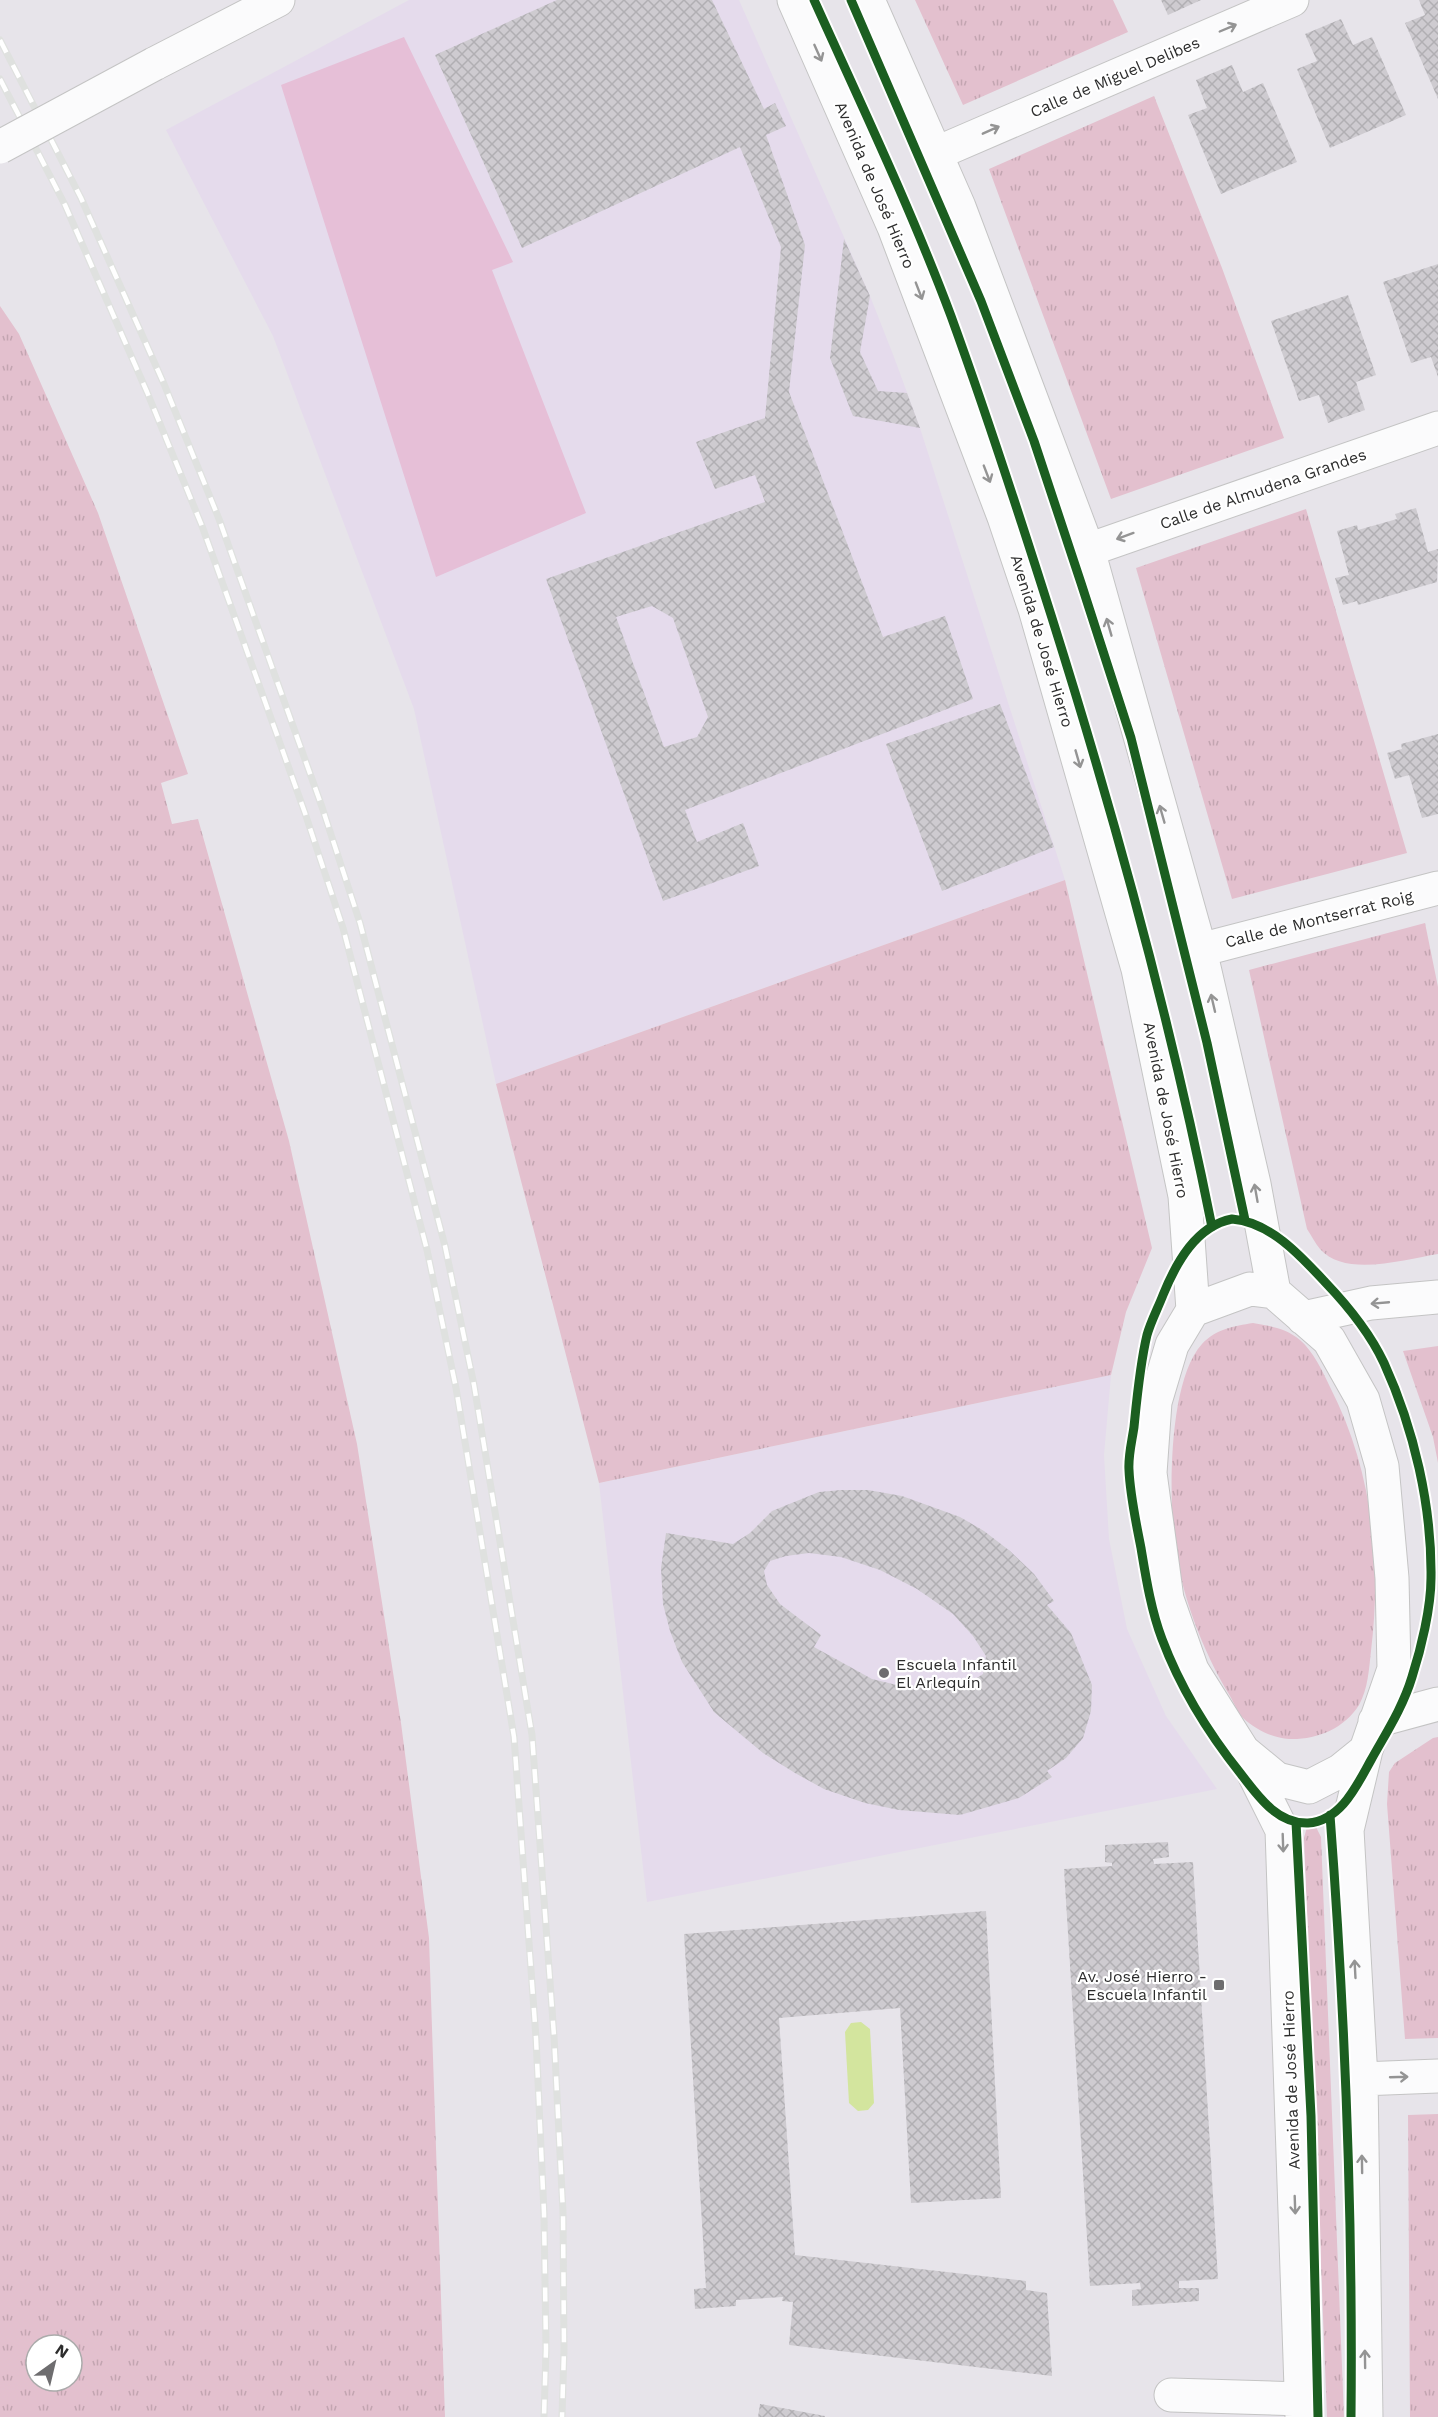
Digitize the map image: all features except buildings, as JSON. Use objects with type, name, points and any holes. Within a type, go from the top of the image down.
[{"type":"street","points":[[0,147],[278,0]]},
{"type":"street","name":"Avenida de José Hierro","points":[[794,0],[898,237],[1004,517],[1035,609],[1138,969],[1185,1197],[1192,1310]]},
{"type":"street","points":[[868,0],[959,207],[1088,550],[1200,950],[1254,1184],[1274,1292]]},
{"type":"street","name":"Calle de Miguel Delibes","points":[[937,153],[1292,0]]},
{"type":"street","name":"Calle de Almudena Grandes","points":[[1088,550],[1438,428]]},
{"type":"street","name":"Calle de Montserrat Roig","points":[[1200,950],[1438,888]]},
{"type":"street","points":[[1366,2417],[1361,2079],[1347,1830],[1371,1735],[1394,1669],[1392,1578],[1382,1466],[1363,1400],[1329,1341],[1274,1292],[1250,1289],[1192,1310],[1172,1345],[1155,1402],[1151,1483],[1167,1599],[1192,1670],[1243,1752],[1277,1779],[1309,1787],[1340,1771],[1371,1735],[1438,1704]]},
{"type":"street","points":[[1303,1318],[1371,1303],[1438,1297]]},
{"type":"street","name":"Avenida de José Hierro","points":[[1243,1752],[1282,1830],[1301,2408]]},
{"type":"street","points":[[1361,2079],[1438,2076]]},
{"type":"street","points":[[1171,2395],[1301,2408]]},
{"type":"shaded area","points":[[409,0],[739,0],[870,296],[894,357],[920,428],[1065,880],[496,1084],[414,709],[273,336],[166,130]]},
{"type":"shaded area","points":[[404,37],[513,262],[492,270],[586,513],[436,577],[281,85]]},
{"type":"shaded area","name":"Escuela Infantil El Arlequín","points":[[1111,1375],[1104,1455],[1109,1539],[1127,1629],[1166,1716],[1217,1789],[647,1902],[599,1483]]},
{"type":"shaded area","points":[[861,2022],[870,2029],[874,2103],[868,2110],[858,2111],[849,2103],[845,2032],[851,2023]]},
{"type":"green space","points":[[915,0],[1113,0],[1128,32],[963,105]]},
{"type":"green space","points":[[1154,96],[1222,268],[1284,438],[1111,499],[989,169]]},
{"type":"green space","points":[[0,306],[19,334],[98,513],[188,774],[161,783],[172,824],[198,819],[289,1141],[357,1444],[401,1723],[429,1938],[445,2417],[0,2417]]},
{"type":"green space","points":[[1306,509],[1407,853],[1232,899],[1136,568]]},
{"type":"green space","points":[[1065,880],[1152,1248],[1126,1312],[1111,1375],[599,1483],[496,1084]]},
{"type":"green space","points":[[1425,923],[1438,987],[1438,1254],[1376,1264],[1344,1263],[1331,1258],[1320,1249],[1307,1229],[1249,970]]},
{"type":"green space","points":[[1253,1323],[1278,1328],[1295,1336],[1305,1345],[1317,1362],[1344,1418],[1356,1450],[1370,1516],[1374,1549],[1374,1617],[1369,1672],[1359,1705],[1346,1721],[1337,1727],[1319,1735],[1299,1739],[1270,1735],[1253,1726],[1239,1713],[1210,1660],[1194,1620],[1181,1579],[1174,1538],[1172,1465],[1174,1436],[1177,1409],[1191,1361],[1202,1344],[1213,1335],[1239,1325]]},
{"type":"green space","points":[[1438,1346],[1438,1463],[1433,1437],[1403,1351]]},
{"type":"green space","points":[[1438,1737],[1438,2038],[1405,2039],[1387,1804],[1389,1772],[1395,1763]]},
{"type":"green space","points":[[1307,1827],[1316,1827],[1321,1837],[1344,2417],[1327,2417],[1304,1838]]},
{"type":"green space","points":[[1438,2114],[1438,2417],[1410,2417],[1408,2115]]},
{"type":"railway","points":[[0,40],[81,198],[164,384],[219,519],[322,807],[360,923],[445,1246],[474,1385],[532,1735],[554,2036],[563,2212],[562,2417]]},
{"type":"railway","points":[[0,79],[65,205],[147,392],[202,526],[305,813],[343,928],[427,1250],[456,1388],[514,1737],[536,2038],[544,2213],[546,2349],[544,2417]]},
{"type":"cycle path","points":[[814,0],[936,276],[990,428],[1052,618],[1120,844],[1140,920],[1179,1073],[1212,1227]]},
{"type":"cycle path","points":[[851,0],[981,301],[1034,441],[1081,583],[1131,738],[1207,1043],[1245,1220]]},
{"type":"cycle path","points":[[1232,1219],[1259,1226],[1295,1251],[1342,1300],[1372,1341],[1395,1388],[1404,1414],[1419,1468],[1428,1523],[1431,1578],[1429,1602],[1422,1641],[1408,1688],[1388,1730],[1347,1800],[1330,1816],[1308,1823],[1287,1819],[1261,1799],[1218,1743],[1186,1692],[1169,1657],[1155,1617],[1131,1489],[1130,1454],[1142,1357],[1150,1325],[1174,1271],[1189,1248],[1208,1229],[1232,1219]]},
{"type":"cycle path","points":[[1330,1815],[1347,2116],[1351,2266],[1351,2417]]},
{"type":"cycle path","points":[[1296,1822],[1311,2116],[1318,2417]]},
{"type":"place","name":"Escuela Infantil El Arlequín","points":[[884,1673]]},
{"type":"place","name":"Av. José Hierro - Escuela Infantil","points":[[1219,1985]]}]
